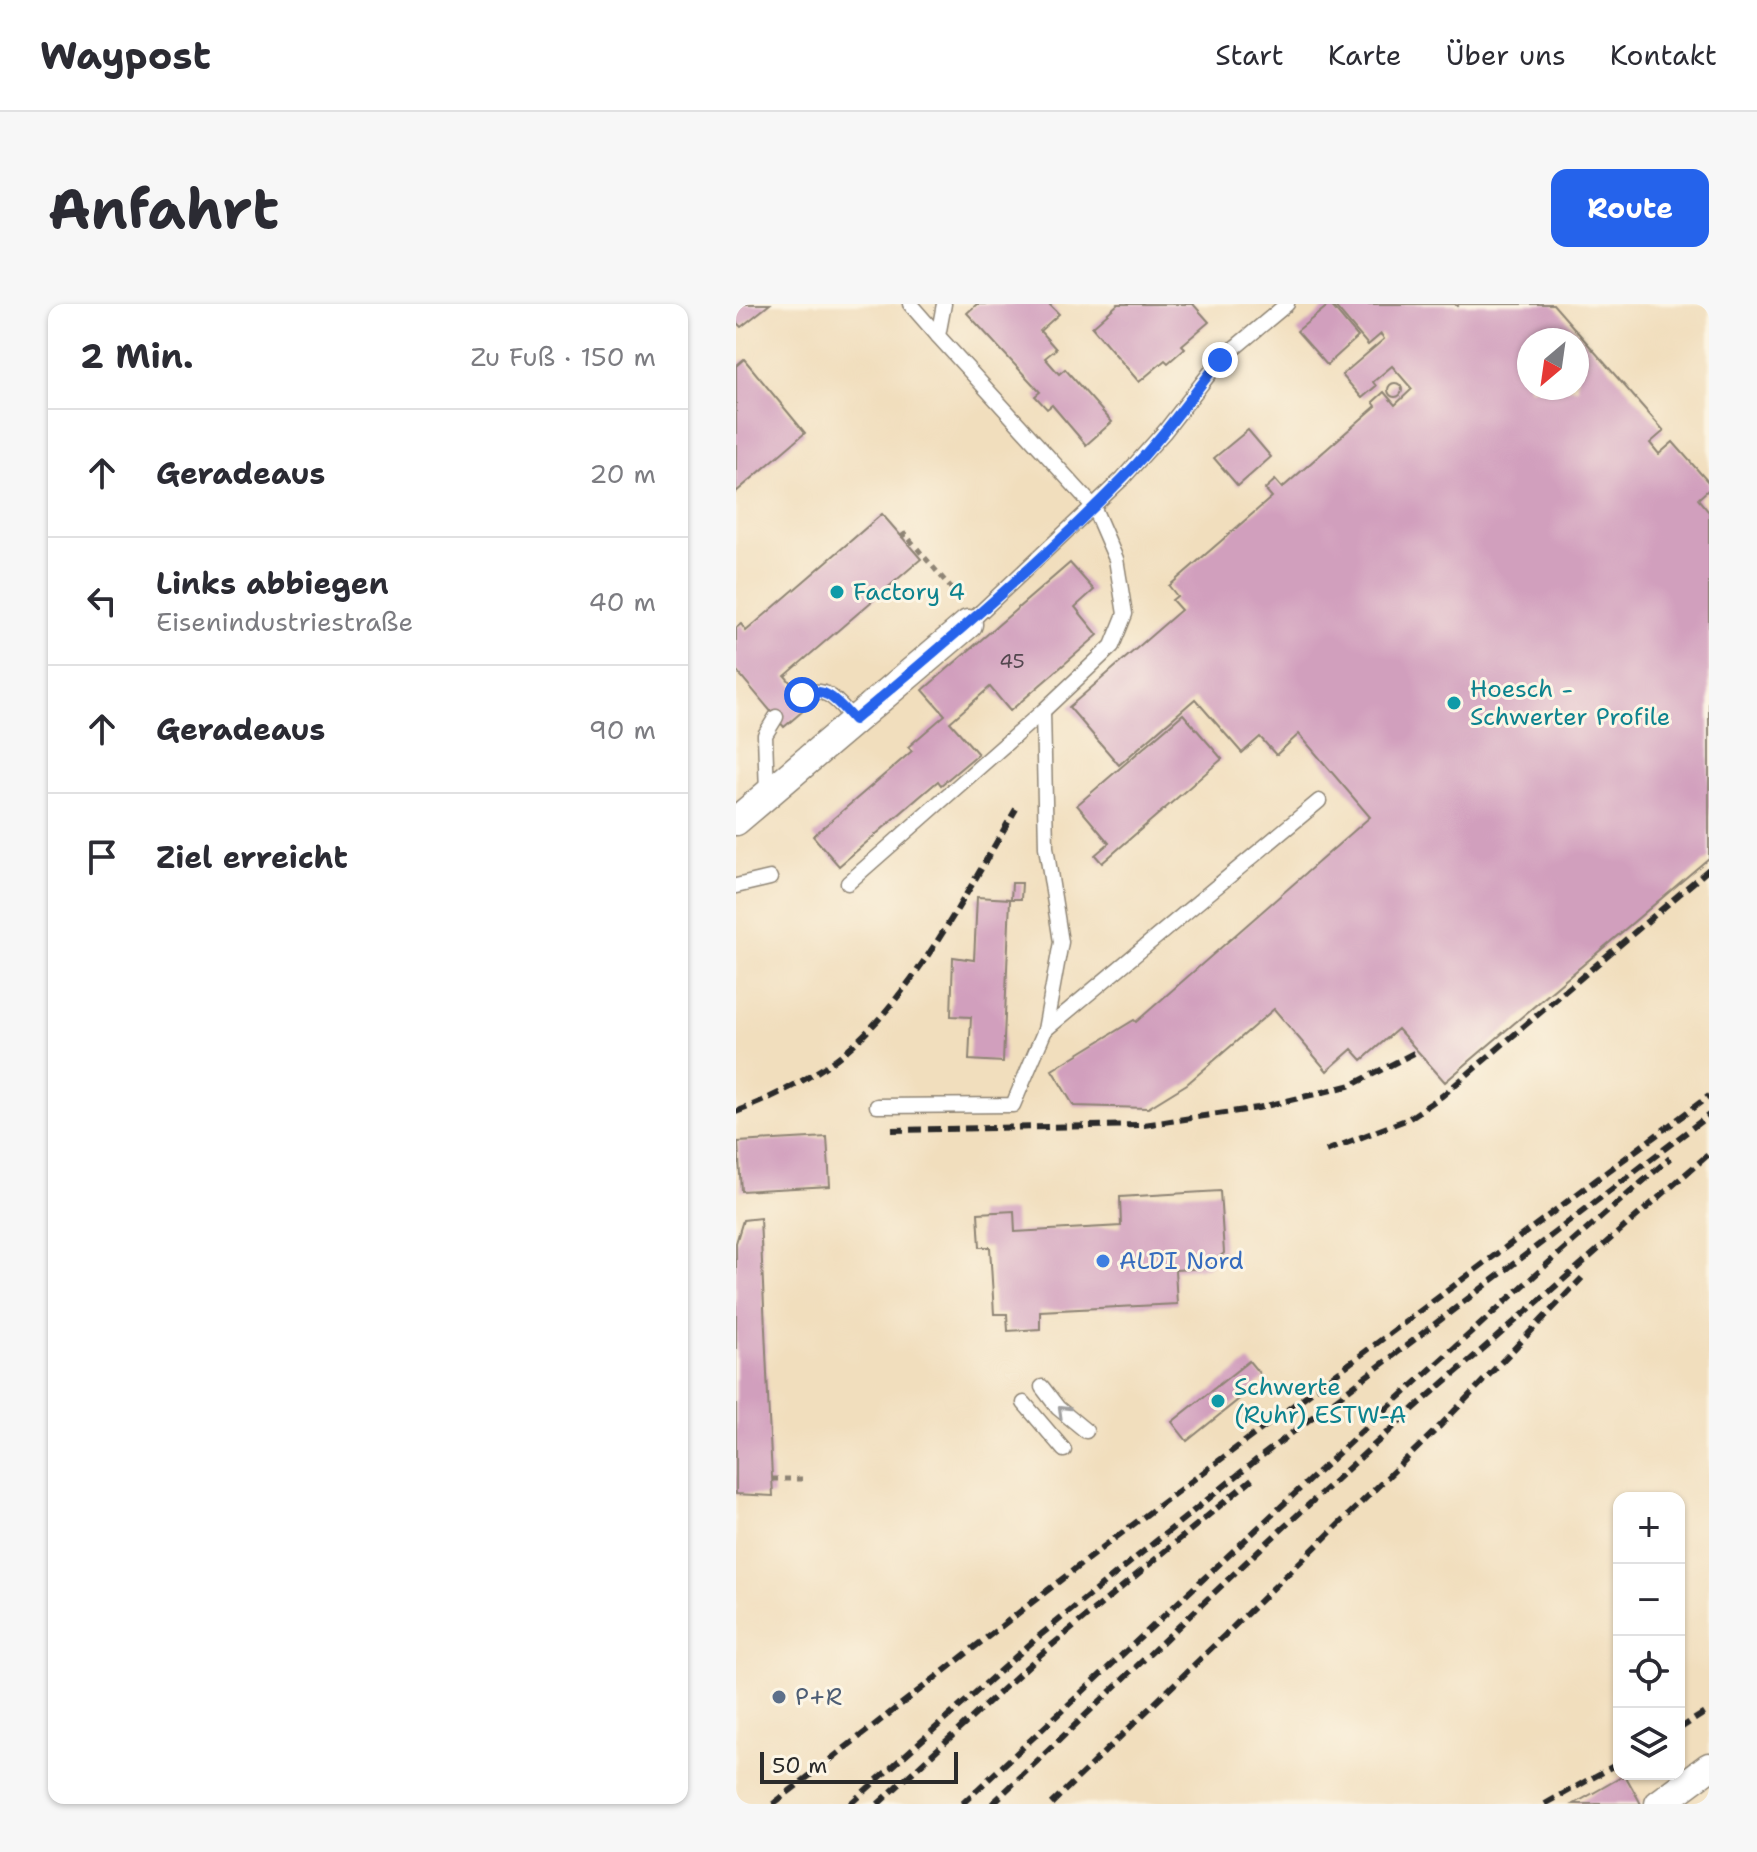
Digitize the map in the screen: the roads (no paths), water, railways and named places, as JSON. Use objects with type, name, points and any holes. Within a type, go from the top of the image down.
[{"type":"street","points":[[736,821],[972,621]]},
{"type":"street","points":[[1659,1804],[1709,1767]]},
{"type":"lane","points":[[848,883],[1112,646],[1125,614],[1116,559],[1093,506],[910,304]]},
{"type":"lane","points":[[938,336],[944,304]]},
{"type":"lane","points":[[972,621],[1123,478],[1165,431],[1220,360],[1287,304]]},
{"type":"lane","points":[[802,695],[813,690],[827,693],[854,720]]},
{"type":"lane","points":[[877,1106],[1013,1105],[1045,1030],[1061,942],[1046,847],[1043,711]]},
{"type":"lane","points":[[767,795],[765,735],[776,717]]},
{"type":"lane","points":[[1045,1030],[1319,801]]},
{"type":"lane","points":[[736,886],[770,878]]},
{"type":"lane","points":[[1042,1387],[1058,1408],[1086,1431]]},
{"type":"lane","points":[[1024,1403],[1064,1450]]},
{"type":"railway","points":[[736,1112],[784,1091],[829,1064],[884,1013],[933,947],[1016,809]]},
{"type":"railway","points":[[1326,1151],[1408,1119],[1442,1096],[1709,869]]},
{"type":"railway","points":[[892,1130],[1144,1125],[1258,1108],[1352,1085],[1414,1053]]},
{"type":"railway","points":[[773,1804],[1107,1544],[1709,1096]]},
{"type":"railway","points":[[850,1804],[1038,1637],[1255,1461],[1709,1115]]},
{"type":"railway","points":[[992,1804],[1259,1550],[1419,1404],[1709,1154]]},
{"type":"railway","points":[[962,1804],[1362,1431],[1670,1158]]},
{"type":"railway","points":[[1051,1804],[1440,1426],[1582,1278]]},
{"type":"railway","points":[[878,1804],[1040,1655],[1252,1479]]},
{"type":"railway","points":[[1685,1725],[1709,1710]]},
{"type":"railway","points":[[1545,1804],[1613,1766]]},
{"type":"place","name":"Factory 4","points":[[837,592]]},
{"type":"place","name":"Hoesch - Schwerter Profile","points":[[1454,703]]},
{"type":"place","name":"ALDI Nord","points":[[1103,1261]]},
{"type":"place","name":"Schwerte (Ruhr) ESTW-A","points":[[1218,1401]]},
{"type":"place","name":"P+R","points":[[779,1697]]}]
